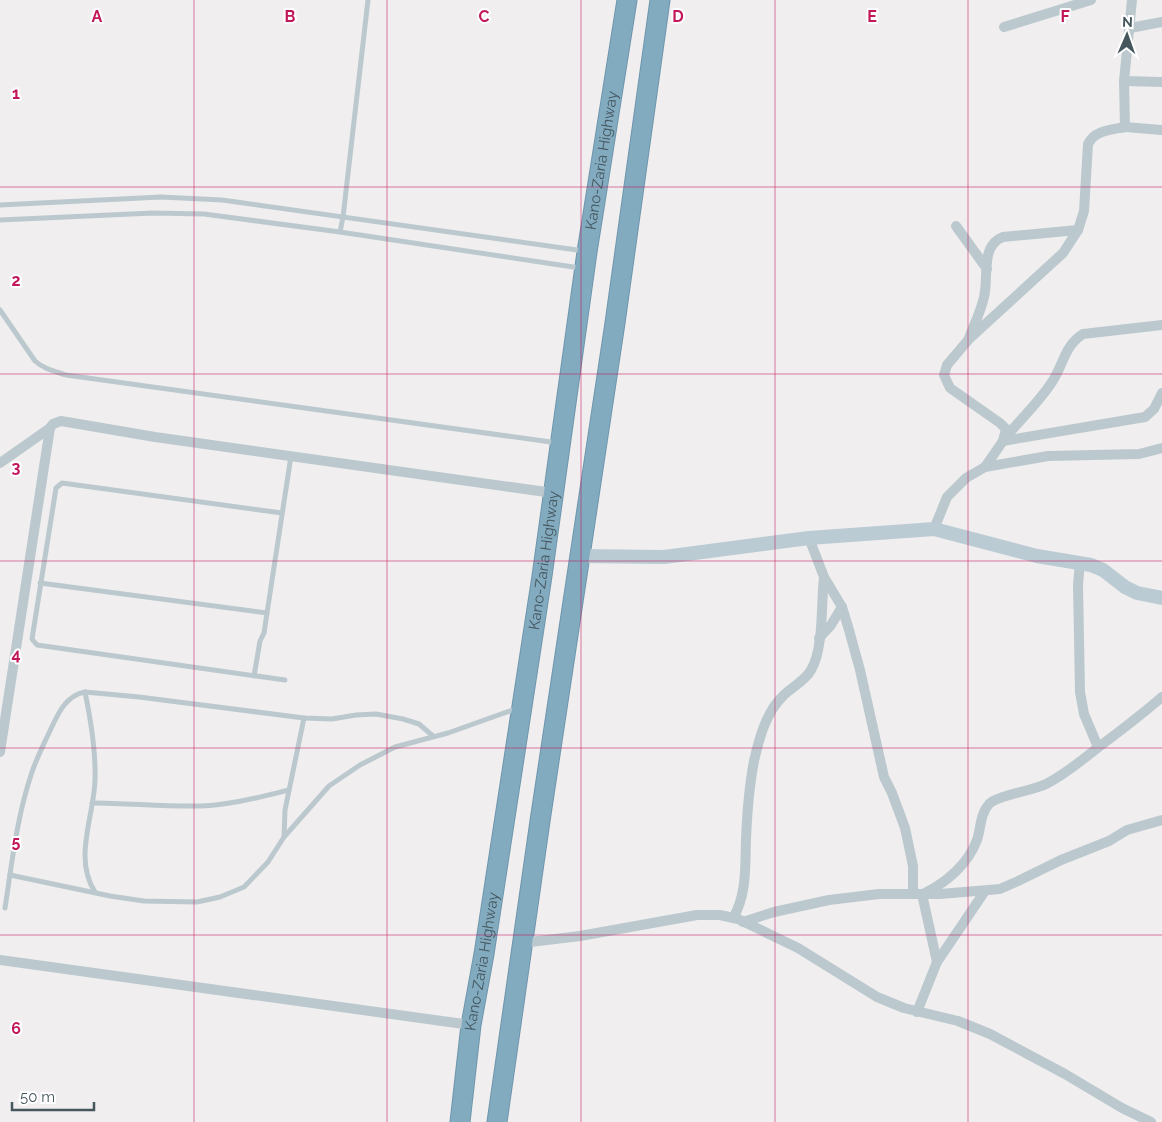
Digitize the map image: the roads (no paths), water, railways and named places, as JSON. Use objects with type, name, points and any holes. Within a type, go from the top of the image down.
[{"type":"highway","name":"Kano-Zaria Highway","points":[[460,1122],[471,1025],[484,954],[586,260],[627,0]]},
{"type":"highway","points":[[498,1122],[578,556],[616,314],[660,0]]},
{"type":"street","points":[[1004,27],[1091,0]]},
{"type":"street","points":[[1126,127],[1124,81],[1132,0]]},
{"type":"street","points":[[1130,28],[1162,22]]},
{"type":"street","points":[[1124,81],[1162,82]]},
{"type":"street","points":[[1003,441],[1006,429],[1000,423],[950,388],[944,375],[947,365],[969,339],[1063,253],[1078,230],[1084,211],[1088,144],[1091,137],[1097,133],[1126,127],[1162,130]]},
{"type":"street","points":[[956,226],[987,269]]},
{"type":"street","points":[[969,339],[984,297],[988,254],[991,246],[998,239],[1078,230]]},
{"type":"street","points":[[985,467],[1003,441],[1051,384],[1058,373],[1068,347],[1074,339],[1082,334],[1162,326]]},
{"type":"street","points":[[1003,441],[1145,417],[1154,409],[1162,393]]},
{"type":"street","points":[[0,463],[53,424],[61,421],[155,437],[553,493]]},
{"type":"street","points":[[0,752],[50,428]]},
{"type":"street","points":[[934,529],[948,497],[966,478],[985,467],[1048,456],[1139,454],[1162,448]]},
{"type":"street","points":[[578,556],[664,557],[808,538],[934,529],[1037,556],[1080,562],[1103,570],[1125,587],[1162,598]]},
{"type":"street","points":[[808,538],[824,576],[842,607],[860,670],[884,776],[905,828],[917,894],[937,962]]},
{"type":"street","points":[[1080,562],[1078,585],[1080,692],[1084,714],[1098,747]]},
{"type":"street","points":[[738,920],[745,873],[754,761],[766,720],[781,698],[804,680],[816,659],[824,576]]},
{"type":"street","points":[[819,638],[831,625],[842,607]]},
{"type":"street","points":[[917,894],[935,888],[950,877],[968,858],[977,839],[983,815],[991,802],[1047,784],[1134,721],[1162,697]]},
{"type":"street","points":[[738,920],[829,900],[879,894],[917,894],[1000,889],[1061,860],[1109,841],[1127,830],[1162,820]]},
{"type":"street","points":[[917,1012],[937,962],[986,891]]},
{"type":"street","points":[[522,944],[580,936],[697,915],[720,915],[738,920],[798,948],[870,994],[887,1002],[917,1012],[958,1021],[990,1034],[1066,1074],[1116,1105],[1151,1122]]},
{"type":"street","points":[[0,960],[471,1025]]},
{"type":"lane","points":[[340,232],[344,216],[368,0]]},
{"type":"lane","points":[[0,205],[180,198],[243,202],[344,216],[586,260]]},
{"type":"lane","points":[[0,220],[184,213],[229,216],[340,232],[586,260]]},
{"type":"lane","points":[[0,310],[40,366],[66,374],[560,443]]},
{"type":"lane","points":[[254,676],[260,641],[264,633],[268,613],[290,456]]},
{"type":"lane","points":[[282,513],[62,483],[56,488],[32,639],[35,644],[285,680]]},
{"type":"lane","points":[[40,583],[268,613]]},
{"type":"lane","points":[[5,908],[21,811],[32,771],[63,706],[77,695],[85,692],[304,718],[332,719],[356,714],[376,714],[403,718],[419,724],[433,736]]},
{"type":"lane","points":[[85,692],[92,726],[95,780],[86,840],[85,861],[90,884],[95,892]]},
{"type":"lane","points":[[10,875],[144,901],[197,902],[220,897],[244,887],[268,862],[284,837],[329,786],[352,770],[395,747],[456,730],[521,707]]},
{"type":"lane","points":[[284,837],[285,810],[304,718]]},
{"type":"lane","points":[[92,803],[201,806],[238,803],[289,790]]}]
